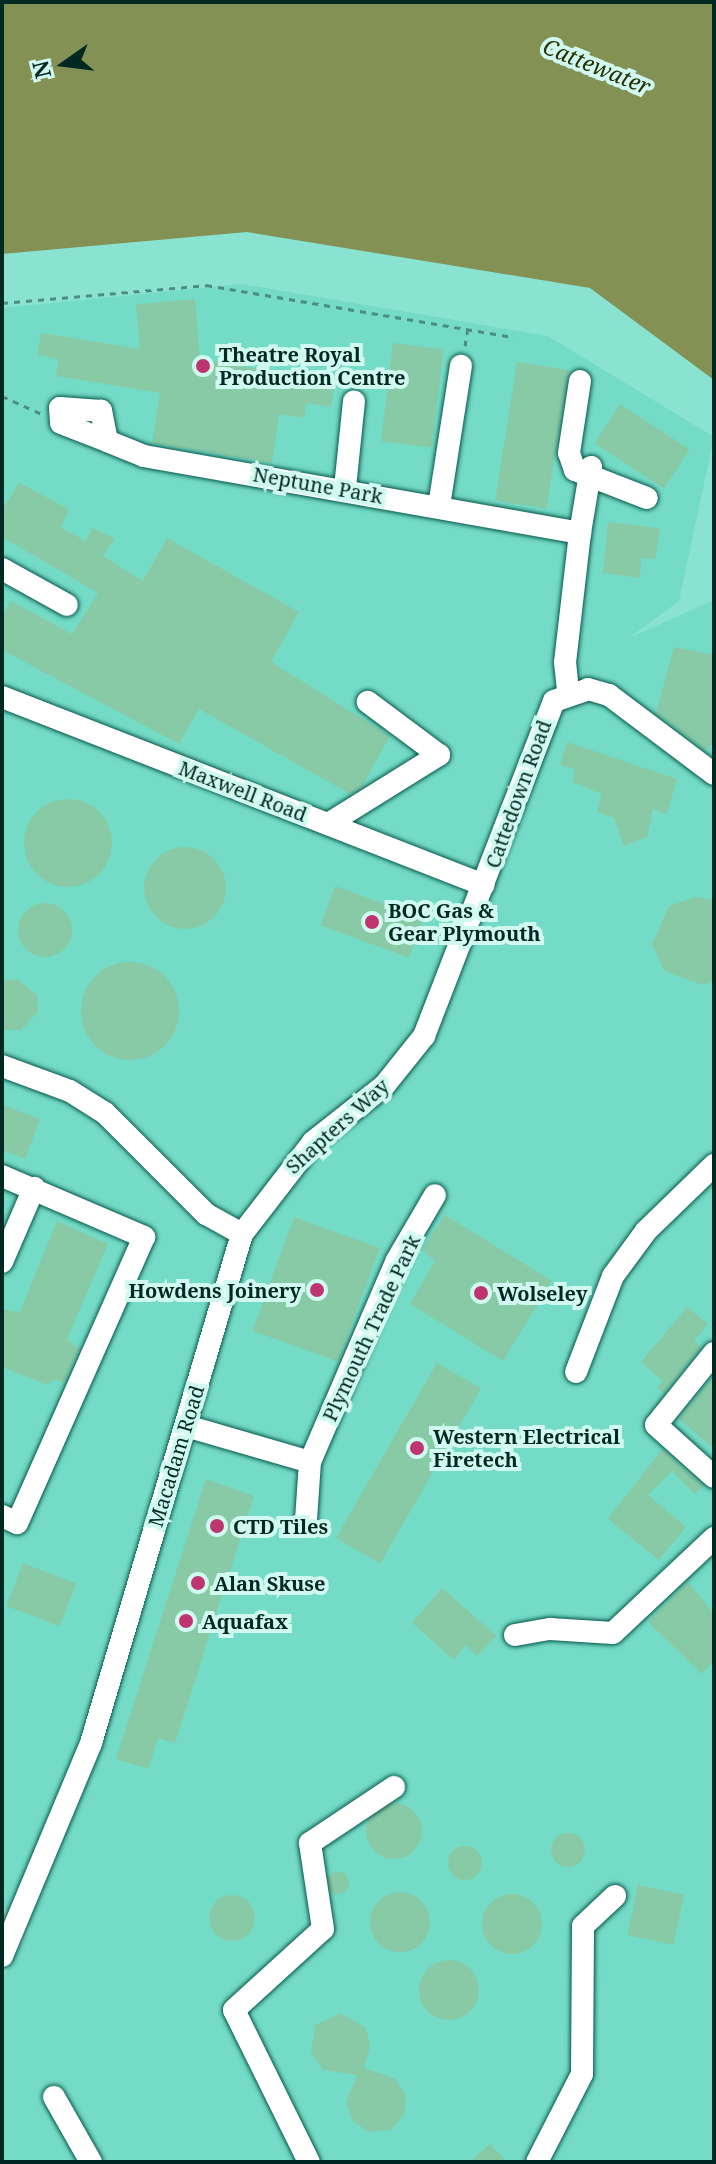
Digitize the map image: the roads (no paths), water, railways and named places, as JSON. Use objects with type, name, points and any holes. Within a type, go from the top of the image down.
[{"type":"street","points":[[439,506],[461,366]]},
{"type":"street","points":[[580,381],[569,453],[575,470],[590,480],[647,498]]},
{"type":"street","points":[[345,488],[354,401]]},
{"type":"street","name":"Neptune Park","points":[[61,423],[144,456],[345,488],[580,533]]},
{"type":"street","points":[[590,480],[580,533],[565,662],[568,693],[609,695],[714,774]]},
{"type":"street","points":[[2,569],[67,605]]},
{"type":"street","name":"Cattedown Road","points":[[484,885],[543,722],[554,701],[568,693]]},
{"type":"street","name":"Maxwell Road","points":[[2,697],[484,885]]},
{"type":"street","points":[[328,824],[439,755],[368,702]]},
{"type":"street","name":"Shapters Way","points":[[242,1234],[313,1142],[384,1086],[424,1036],[484,885]]},
{"type":"street","points":[[2,1066],[70,1091],[105,1113],[206,1214],[242,1234]]},
{"type":"street","points":[[576,1372],[613,1276],[646,1231],[714,1165]]},
{"type":"street","points":[[2,1176],[144,1237],[17,1523],[2,1516]]},
{"type":"street","points":[[2,1262],[34,1188]]},
{"type":"street","name":"Plymouth Trade Park","points":[[306,1520],[310,1462],[397,1260],[435,1195]]},
{"type":"street","name":"Macadam Road","points":[[2,1956],[91,1743],[242,1234]]},
{"type":"street","points":[[714,1353],[656,1425],[714,1477]]},
{"type":"street","points":[[186,1426],[310,1462]]},
{"type":"street","points":[[515,1635],[550,1629],[613,1633],[714,1538]]},
{"type":"street","points":[[309,2162],[234,2010],[323,1929],[310,1843],[394,1787]]},
{"type":"street","points":[[537,2162],[582,2074],[583,1926],[615,1896]]},
{"type":"street","points":[[54,2097],[91,2162]]},
{"type":"water","name":"Cattewater","points":[[2,2],[714,2],[714,380],[590,288],[247,232],[2,254]]},
{"type":"place","name":"Theatre Royal Production Centre","points":[[203,366]]},
{"type":"place","name":"BOC Gas & Gear Plymouth","points":[[372,922]]},
{"type":"place","name":"Howdens Joinery","points":[[317,1290]]},
{"type":"place","name":"Wolseley","points":[[481,1293]]},
{"type":"place","name":"Western Electrical Firetech","points":[[417,1448]]},
{"type":"place","name":"CTD Tiles","points":[[217,1526]]},
{"type":"place","name":"Alan Skuse","points":[[198,1583]]},
{"type":"place","name":"Aquafax","points":[[186,1621]]}]
